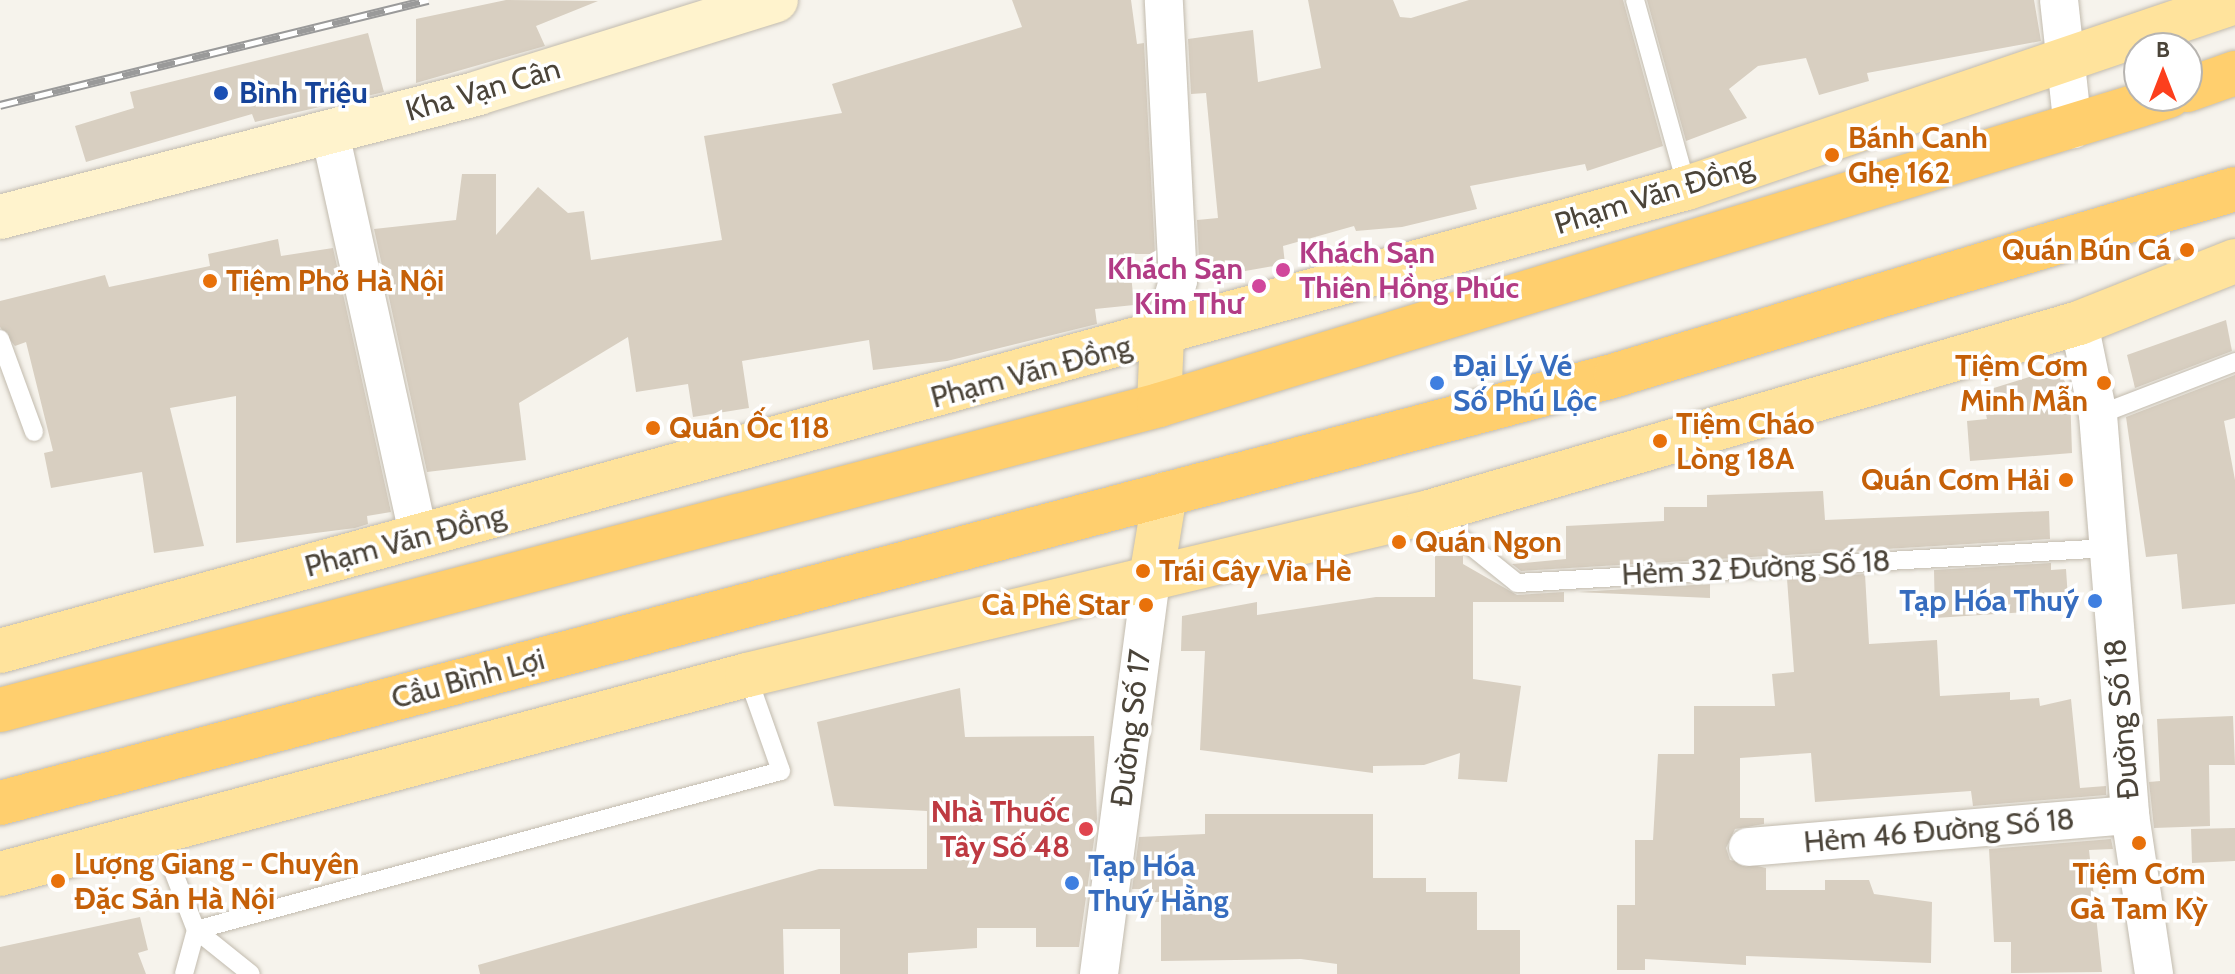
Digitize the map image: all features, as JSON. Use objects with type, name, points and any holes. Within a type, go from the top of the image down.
[{"type":"highway","points":[[2203,84],[2235,73]]},
{"type":"highway","name":"Phạm Văn Đồng","points":[[0,710],[927,469],[1159,405],[2123,112]]},
{"type":"highway","points":[[1165,494],[1616,375],[2235,189]]},
{"type":"highway","name":"Cầu Bình Lợi","points":[[0,803],[1165,494]]},
{"type":"main road","name":"Phạm Văn Đồng","points":[[0,651],[1162,336],[1687,188],[2066,64],[2235,2]]},
{"type":"main road","points":[[0,874],[747,675],[1429,512],[2079,323],[2235,261]]},
{"type":"main road","points":[[1159,405],[1162,336]]},
{"type":"main road","points":[[1151,578],[1165,494]]},
{"type":"street","name":"Kha Vạn Cân","points":[[0,217],[330,133],[776,0]]},
{"type":"street","points":[[1162,336],[1178,281],[1164,0]]},
{"type":"street","points":[[2059,0],[2073,129]]},
{"type":"street","points":[[330,133],[419,537]]},
{"type":"street","points":[[2079,323],[2098,415]]},
{"type":"street","name":"Đường Số 18","points":[[2098,415],[2130,815],[2154,974]]},
{"type":"street","name":"Đường Số 17","points":[[1099,974],[1151,578]]},
{"type":"street","name":"Hẻm 46 Đường Số 18","points":[[1748,847],[2130,815]]},
{"type":"lane","points":[[1635,0],[1687,188]]},
{"type":"lane","points":[[0,339],[34,432]]},
{"type":"lane","points":[[2098,415],[2235,362]]},
{"type":"lane","name":"Hẻm 32 Đường Số 18","points":[[1429,512],[1517,583],[2108,548]]},
{"type":"lane","points":[[196,930],[781,771],[747,675]]},
{"type":"lane","points":[[158,831],[196,930],[251,974]]},
{"type":"lane","points":[[184,974],[196,930]]},
{"type":"building","points":[[506,0],[598,1],[536,26],[545,46],[416,83],[416,19]]},
{"type":"building","points":[[1012,0],[1131,0],[1137,44],[1144,43],[1155,254],[1129,254],[1134,305],[1095,309],[1097,324],[947,361],[873,370],[869,340],[742,361],[749,408],[693,417],[688,384],[636,392],[628,337],[519,403],[526,460],[427,472],[374,229],[456,220],[462,174],[496,174],[496,235],[538,187],[568,213],[584,211],[591,260],[722,240],[704,136],[842,113],[832,84],[1022,27]]},
{"type":"building","points":[[1308,0],[1393,0],[1400,17],[1411,18],[1469,0],[1623,0],[1663,146],[1587,171],[1585,164],[1470,186],[1477,209],[1402,227],[1356,231],[1354,226],[1283,246],[1285,264],[1200,279],[1197,220],[1218,218],[1206,93],[1191,94],[1188,39],[1253,30],[1258,82],[1321,68]]},
{"type":"building","points":[[1647,0],[2034,0],[2041,41],[1867,73],[1869,81],[1819,95],[1806,58],[1758,66],[1729,89],[1747,118],[1686,141]]},
{"type":"building","points":[[368,33],[384,92],[255,122],[252,114],[86,162],[75,126],[134,108],[130,92]]},
{"type":"building","points":[[278,239],[281,256],[333,248],[391,512],[367,516],[368,524],[355,528],[236,543],[236,396],[170,408],[204,546],[154,553],[142,472],[51,488],[44,453],[53,451],[26,342],[15,346],[0,327],[0,301],[105,275],[109,287],[210,266],[208,254]]},
{"type":"building","points":[[2226,320],[2232,351],[2135,388],[2127,355]]},
{"type":"building","points":[[2058,368],[2070,392],[2072,453],[1970,461],[1967,421],[1987,419],[1981,392]]},
{"type":"building","points":[[2235,375],[2235,418],[2224,421],[2235,480],[2235,604],[2182,609],[2177,554],[2146,557],[2126,417]]},
{"type":"building","points":[[1823,491],[1825,520],[2049,511],[2050,539],[1521,571],[1512,564],[1566,559],[1566,526],[1664,521],[1664,507],[1707,507],[1707,495]]},
{"type":"building","points":[[1435,556],[1463,556],[1463,564],[1517,595],[1564,592],[1564,602],[1473,602],[1473,679],[1521,686],[1507,782],[1458,779],[1460,753],[1424,765],[1373,766],[1373,773],[1200,750],[1205,651],[1181,651],[1182,616],[1257,602],[1257,615],[1376,597],[1435,597]]},
{"type":"building","points":[[2051,563],[2051,570],[2066,569],[2068,599],[2054,601],[2055,610],[1935,618],[1934,570]]},
{"type":"building","points":[[1865,574],[1869,644],[1937,640],[1940,696],[2010,692],[2010,700],[2039,698],[2040,706],[2071,699],[2080,788],[2106,786],[2106,795],[1973,806],[1971,791],[1815,802],[1811,753],[1740,758],[1740,818],[1764,818],[1764,824],[1735,829],[1726,848],[1730,860],[1766,868],[1766,890],[1825,890],[1825,880],[1869,880],[1874,894],[1932,902],[1931,963],[1746,956],[1746,965],[1645,959],[1645,970],[1617,970],[1617,905],[1635,905],[1635,840],[1653,840],[1658,754],[1694,754],[1694,706],[1775,706],[1772,674],[1794,672],[1787,579]]},
{"type":"building","points":[[1710,584],[1710,598],[1577,592]]},
{"type":"building","points":[[960,688],[965,737],[1094,736],[1097,819],[1079,947],[1036,947],[1036,928],[977,928],[977,948],[908,953],[908,974],[840,974],[840,929],[783,929],[784,974],[480,974],[478,965],[819,869],[927,869],[927,811],[834,806],[817,722]]},
{"type":"building","points":[[2233,716],[2235,765],[2209,765],[2210,826],[2154,828],[2149,782],[2160,781],[2157,719]]},
{"type":"building","points":[[1205,814],[1373,814],[1373,878],[1426,878],[1426,892],[1477,892],[1477,930],[1520,930],[1520,974],[1337,974],[1337,964],[1301,959],[1161,961],[1161,902],[1153,902],[1153,889],[1132,889],[1139,837],[1205,834]]},
{"type":"building","points":[[2235,828],[2235,861],[2192,863],[2191,829]]},
{"type":"building","points":[[2111,839],[2113,849],[2089,850],[2102,972],[2011,973],[2011,942],[1994,942],[1989,849]]},
{"type":"building","points":[[140,917],[148,950],[138,953],[146,974],[0,974],[0,947]]},
{"type":"railway","points":[[0,105],[428,0]]},
{"type":"place","name":"Bình Triệu","points":[[221,93]]},
{"type":"place","name":"Bánh Canh Ghẹ 162","points":[[1832,155]]},
{"type":"place","name":"Quán Bún Cá","points":[[2187,250]]},
{"type":"place","name":"Khách Sạn Thiên Hồng Phúc","points":[[1283,270]]},
{"type":"place","name":"Tiệm Phở Hà Nội","points":[[210,281]]},
{"type":"place","name":"Khách Sạn Kim Thư","points":[[1259,286]]},
{"type":"place","name":"Đại Lý Vé Số Phú Lộc","points":[[1437,383]]},
{"type":"place","name":"Tiệm Cơm Minh Mẫn","points":[[2104,383]]},
{"type":"place","name":"Quán Ốc 118","points":[[653,428]]},
{"type":"place","name":"Tiệm Cháo Lòng 18A","points":[[1660,441]]},
{"type":"place","name":"Quán Cơm Hải","points":[[2066,480]]},
{"type":"place","name":"Quán Ngon","points":[[1399,542]]},
{"type":"place","name":"Trái Cây Vỉa Hè","points":[[1143,571]]},
{"type":"place","name":"Tạp Hóa Thuý","points":[[2095,601]]},
{"type":"place","name":"Cà Phê Star","points":[[1146,605]]},
{"type":"place","name":"Nhà Thuốc Tây Số 48","points":[[1086,829]]},
{"type":"place","name":"Tiệm Cơm Gà Tam Kỳ","points":[[2139,843]]},
{"type":"place","name":"Lượng Giang - Chuyên Đặc Sản Hà Nội","points":[[58,881]]},
{"type":"place","name":"Tạp Hóa Thuý Hằng","points":[[1072,883]]}]
